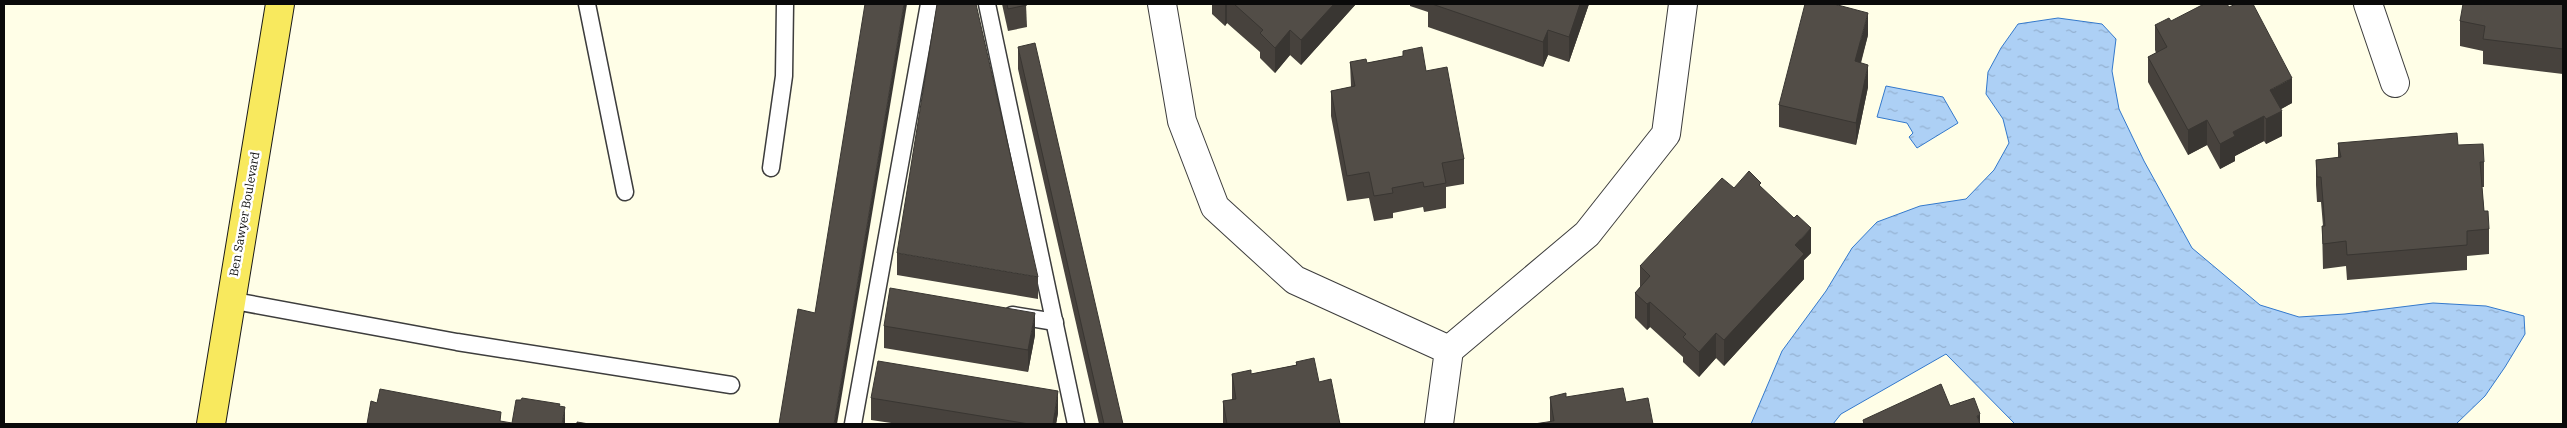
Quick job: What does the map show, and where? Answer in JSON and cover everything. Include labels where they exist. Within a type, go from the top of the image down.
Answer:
[{"type":"main road","name":"Ben Sawyer Boulevard","points":[[211,424],[280,4]]},
{"type":"street","points":[[1162,4],[1182,121],[1215,207],[1295,280],[1449,350]]},
{"type":"street","points":[[1439,424],[1449,350],[1587,234],[1666,134],[1683,4]]},
{"type":"street","points":[[2368,4],[2395,83]]},
{"type":"lane","points":[[587,4],[625,192]]},
{"type":"lane","points":[[771,168],[784,76],[785,4]]},
{"type":"lane","points":[[853,424],[929,4]]},
{"type":"lane","points":[[987,4],[1076,424]]},
{"type":"lane","points":[[877,293],[896,296]]},
{"type":"lane","points":[[230,300],[457,342],[731,385]]},
{"type":"lane","points":[[999,313],[1055,322]]},
{"type":"lane","points":[[864,365],[884,368]]},
{"type":"lane","points":[[1051,393],[1070,396]]},
{"type":"water","points":[[2058,18],[2102,24],[2116,39],[2112,71],[2119,109],[2144,161],[2192,248],[2260,305],[2299,317],[2345,314],[2433,303],[2486,306],[2524,316],[2525,334],[2485,396],[2456,424],[2015,424],[1946,354],[1841,414],[1833,424],[1751,424],[1782,351],[1826,291],[1852,248],[1877,222],[1920,206],[1966,199],[1994,170],[2009,143],[2003,119],[1986,94],[1988,72],[2001,48],[2018,24]]},
{"type":"water","points":[[1886,86],[1943,97],[1958,123],[1917,148],[1909,137],[1913,133],[1907,123],[1877,117]]},
{"type":"building","points":[[865,4],[904,4],[834,424],[779,424],[798,309],[815,313]]},
{"type":"building","points":[[937,4],[976,4],[1038,277],[897,253]]},
{"type":"building","points":[[1007,4],[1026,4],[1027,5],[1008,9]]},
{"type":"building","points":[[1234,4],[1334,4],[1301,40],[1290,30],[1275,48],[1260,33],[1263,30]]},
{"type":"building","points":[[1432,4],[1580,4],[1569,37],[1548,30],[1543,42]]},
{"type":"building","points":[[1805,4],[1834,4],[1868,13],[1855,61],[1868,65],[1856,123],[1779,105]]},
{"type":"building","points":[[2204,4],[2227,4],[2229,7],[2236,4],[2253,4],[2292,78],[2270,90],[2282,111],[2266,119],[2264,116],[2233,132],[2235,136],[2220,144],[2207,120],[2188,130],[2148,57],[2167,47],[2155,25],[2169,18],[2171,21]]},
{"type":"building","points":[[2463,4],[2563,4],[2563,49],[2483,39],[2485,26],[2460,21]]},
{"type":"building","points":[[1035,43],[1123,424],[1104,424],[1018,47]]},
{"type":"building","points":[[1422,47],[1426,71],[1447,67],[1464,159],[1442,163],[1446,183],[1424,187],[1423,182],[1392,188],[1393,193],[1374,196],[1369,172],[1347,176],[1331,91],[1355,86],[1350,62],[1366,59],[1367,63],[1403,56],[1403,51]]},
{"type":"building","points":[[2457,133],[2458,145],[2483,144],[2484,162],[2480,162],[2484,211],[2488,211],[2489,229],[2467,231],[2467,245],[2347,255],[2346,241],[2323,244],[2322,226],[2325,226],[2321,177],[2317,177],[2316,160],[2341,157],[2338,143]]},
{"type":"building","points":[[1749,171],[1761,183],[1759,185],[1794,218],[1797,215],[1811,228],[1795,245],[1804,254],[1724,340],[1716,333],[1699,352],[1683,337],[1686,334],[1650,302],[1647,304],[1635,293],[1650,276],[1640,266],[1722,178],[1734,188]]},
{"type":"building","points":[[890,288],[1035,313],[1028,350],[884,326]]},
{"type":"building","points":[[1314,358],[1319,382],[1331,379],[1340,424],[1227,424],[1223,401],[1236,399],[1232,374],[1251,370],[1251,374],[1297,365],[1296,362]]},
{"type":"building","points":[[878,361],[1058,391],[1053,424],[1029,424],[871,398]]},
{"type":"building","points":[[1941,384],[1950,406],[1974,398],[1980,414],[1977,416],[1980,424],[1864,424],[1863,420]]},
{"type":"building","points":[[1623,388],[1626,402],[1648,398],[1653,424],[1534,424],[1554,421],[1550,397],[1566,393],[1566,397]]},
{"type":"building","points":[[380,389],[501,412],[500,421],[512,423],[516,400],[521,400],[522,398],[560,404],[559,406],[565,407],[562,424],[367,424],[371,401],[377,403]]}]
